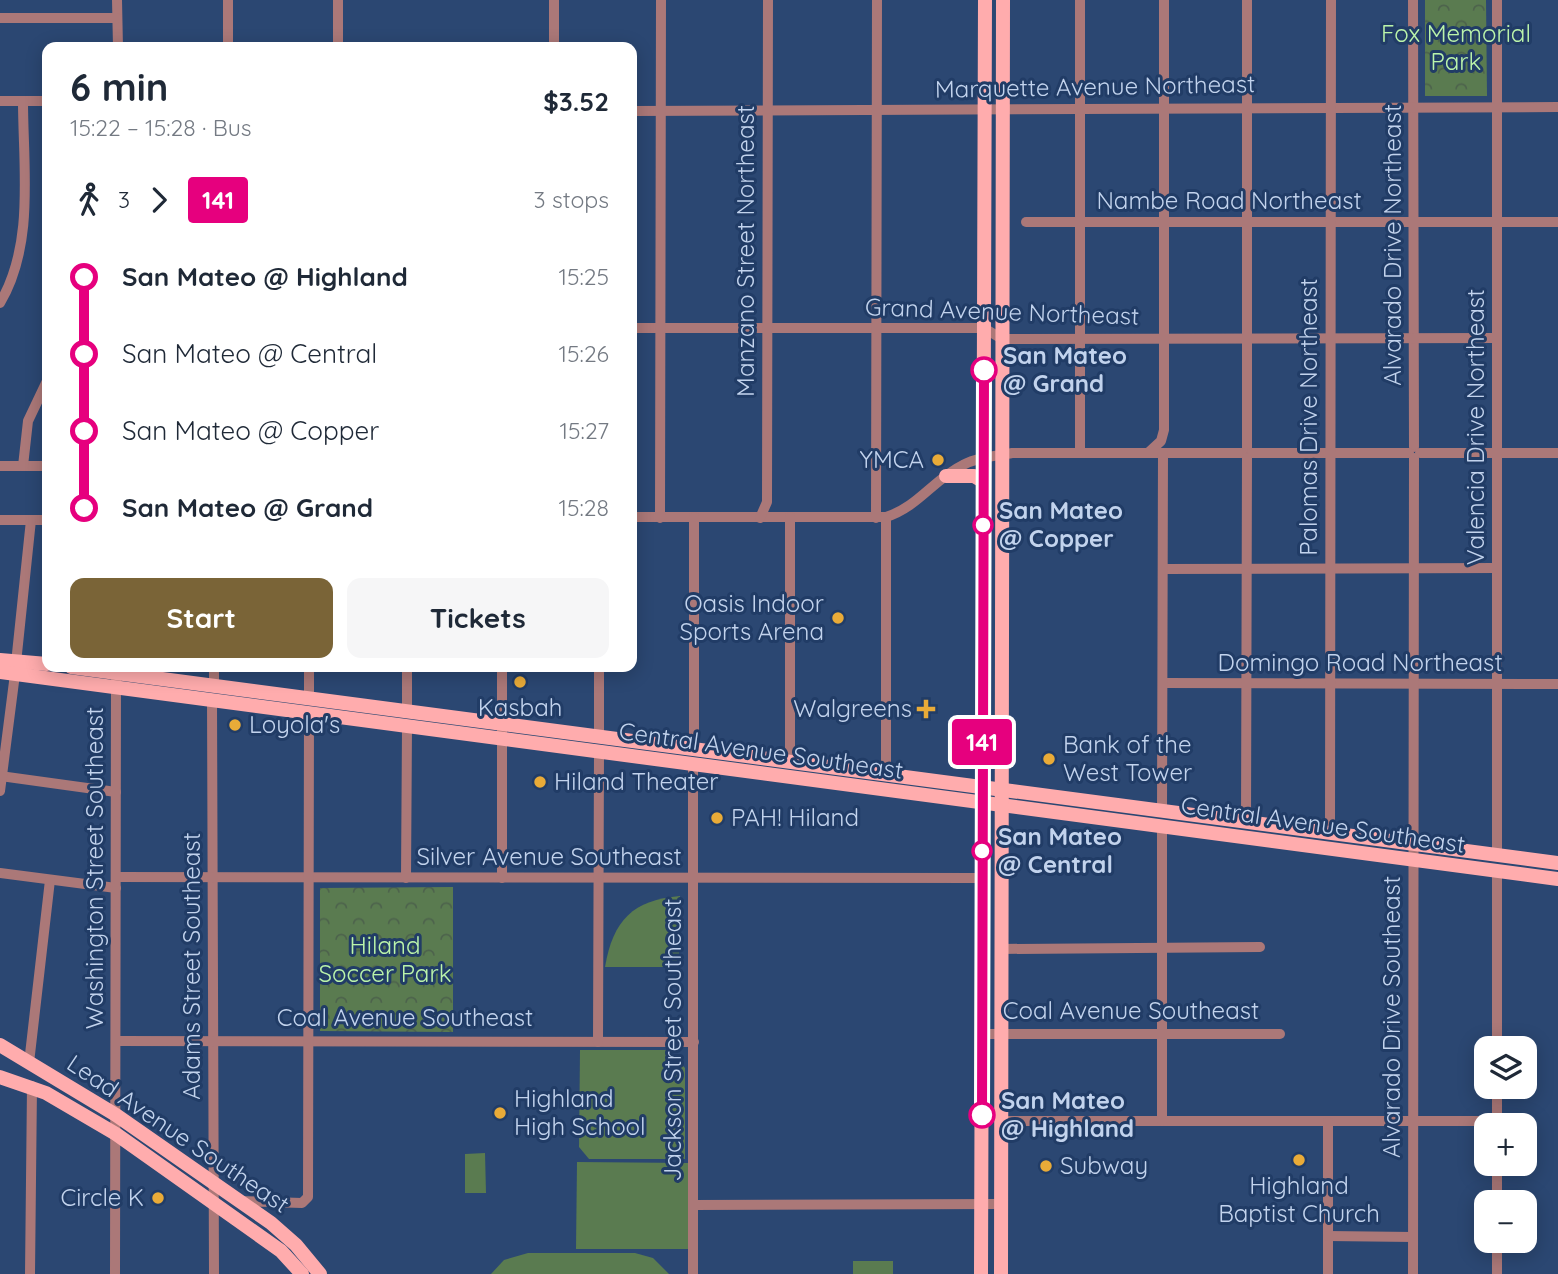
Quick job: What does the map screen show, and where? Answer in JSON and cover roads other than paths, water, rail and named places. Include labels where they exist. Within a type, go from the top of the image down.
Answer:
[{"type":"main road","points":[[981,1274],[985,0]]},
{"type":"main road","points":[[1001,1274],[1003,0]]},
{"type":"main road","points":[[946,476],[974,476],[984,482]]},
{"type":"main road","points":[[984,507],[989,514],[994,568],[1002,573]]},
{"type":"main road","points":[[0,660],[16,668],[42,670]]},
{"type":"main road","points":[[0,672],[42,665]]},
{"type":"main road","points":[[66,672],[116,676]]},
{"type":"main road","points":[[96,672],[213,694],[502,733],[693,757],[790,762],[1558,863]]},
{"type":"main road","name":"Central Avenue Southeast","points":[[693,757],[1001,806],[1558,879]]},
{"type":"main road","name":"Lead Avenue Southeast","points":[[0,1045],[116,1115],[271,1223],[296,1245],[320,1274]]},
{"type":"main road","points":[[0,1077],[32,1086],[116,1134]]},
{"type":"main road","name":"Lead Avenue Southeast","points":[[116,1134],[281,1251],[302,1274]]},
{"type":"street","points":[[117,0],[117,42]]},
{"type":"street","points":[[228,0],[228,42]]},
{"type":"street","points":[[338,0],[338,42]]},
{"type":"street","points":[[554,0],[554,42]]},
{"type":"street","points":[[660,0],[660,517]]},
{"type":"street","name":"Manzano Street Northeast","points":[[760,517],[767,502],[768,0]]},
{"type":"street","points":[[877,0],[876,328],[886,774]]},
{"type":"street","points":[[1080,0],[1080,452]]},
{"type":"street","points":[[1148,453],[1161,440],[1164,430],[1164,0]]},
{"type":"street","points":[[1246,823],[1247,0]]},
{"type":"street","name":"Palomas Drive Northeast","points":[[1330,834],[1331,0]]},
{"type":"street","name":"Alvarado Drive Northeast","points":[[1413,0],[1415,844]]},
{"type":"street","name":"Valencia Drive Northeast","points":[[1497,0],[1497,855]]},
{"type":"street","points":[[0,18],[117,18]]},
{"type":"street","points":[[0,100],[42,101]]},
{"type":"street","points":[[0,303],[17,263],[23,229],[23,101]]},
{"type":"street","name":"Marquette Avenue Northeast","points":[[637,111],[985,111],[1003,107],[1558,107]]},
{"type":"street","name":"Nambe Road Northeast","points":[[1026,222],[1558,222]]},
{"type":"street","name":"Grand Avenue Northeast","points":[[637,328],[984,328],[1002,339],[1496,338]]},
{"type":"street","points":[[23,466],[27,421],[42,391]]},
{"type":"street","points":[[637,517],[881,517],[914,505],[946,476],[964,464],[1002,455],[1080,452],[1558,453]]},
{"type":"street","points":[[1162,811],[1163,453]]},
{"type":"street","points":[[0,466],[42,466]]},
{"type":"street","points":[[767,502],[776,517]]},
{"type":"street","name":"Jackson Street Southeast","points":[[693,1274],[694,517]]},
{"type":"street","points":[[790,517],[790,762]]},
{"type":"street","points":[[0,520],[42,520]]},
{"type":"street","points":[[0,790],[31,520]]},
{"type":"street","points":[[1163,569],[1497,568]]},
{"type":"street","name":"Adams Street Southeast","points":[[214,672],[214,1274]]},
{"type":"street","points":[[238,1201],[306,1201],[309,672]]},
{"type":"street","points":[[406,878],[407,672]]},
{"type":"street","points":[[502,672],[502,878]]},
{"type":"street","points":[[598,672],[598,1042]]},
{"type":"street","name":"Washington Street Southeast","points":[[115,1274],[116,676]]},
{"type":"street","name":"Domingo Road Northeast","points":[[1163,683],[1558,684]]},
{"type":"street","points":[[1,777],[116,792]]},
{"type":"street","points":[[1162,1121],[1163,827]]},
{"type":"street","name":"Alvarado Drive Southeast","points":[[1413,1274],[1415,844]]},
{"type":"street","points":[[1497,871],[1497,1036]]},
{"type":"street","name":"Silver Avenue Southeast","points":[[0,873],[50,880],[116,883],[214,877],[982,878]]},
{"type":"street","points":[[29,1063],[50,880]]},
{"type":"street","points":[[1000,949],[1260,947]]},
{"type":"street","points":[[503,1029],[503,1041]]},
{"type":"street","name":"Coal Avenue Southeast","points":[[982,1034],[1280,1034]]},
{"type":"street","name":"Coal Avenue Southeast","points":[[116,1041],[694,1042]]},
{"type":"street","points":[[30,1274],[32,1086]]},
{"type":"street","points":[[1000,1121],[1474,1122]]},
{"type":"street","points":[[1328,1122],[1328,1274]]},
{"type":"street","points":[[271,1223],[271,1209],[284,1202]]},
{"type":"street","points":[[693,1205],[1000,1204]]},
{"type":"street","points":[[1328,1236],[1413,1237]]},
{"type":"street","points":[[1497,1253],[1497,1274]]},
{"type":"place","name":"San Mateo @ Grand","points":[[984,370]]},
{"type":"place","name":"YMCA","points":[[938,460]]},
{"type":"place","name":"San Mateo @ Copper","points":[[983,525]]},
{"type":"place","name":"Oasis Indoor Sports Arena","points":[[838,618]]},
{"type":"place","name":"Kasbah","points":[[520,682]]},
{"type":"place","name":"Walgreens","points":[[926,709]]},
{"type":"place","name":"Loyola's","points":[[235,725]]},
{"type":"place","name":"Bank of the West Tower","points":[[1049,759]]},
{"type":"place","name":"Hiland Theater","points":[[540,782]]},
{"type":"place","name":"PAH! Hiland","points":[[717,818]]},
{"type":"place","name":"San Mateo @ Central","points":[[982,851]]},
{"type":"place","name":"Highland High School","points":[[500,1113]]},
{"type":"place","name":"San Mateo @ Highland","points":[[982,1115]]},
{"type":"place","name":"Highland Baptist Church","points":[[1299,1160]]},
{"type":"place","name":"Subway","points":[[1046,1166]]},
{"type":"place","name":"Circle K","points":[[158,1198]]},
{"type":"park label","name":"Fox Memorial Park","points":[[1456,48]]},
{"type":"park label","name":"Hiland Soccer Park","points":[[385,960]]}]
